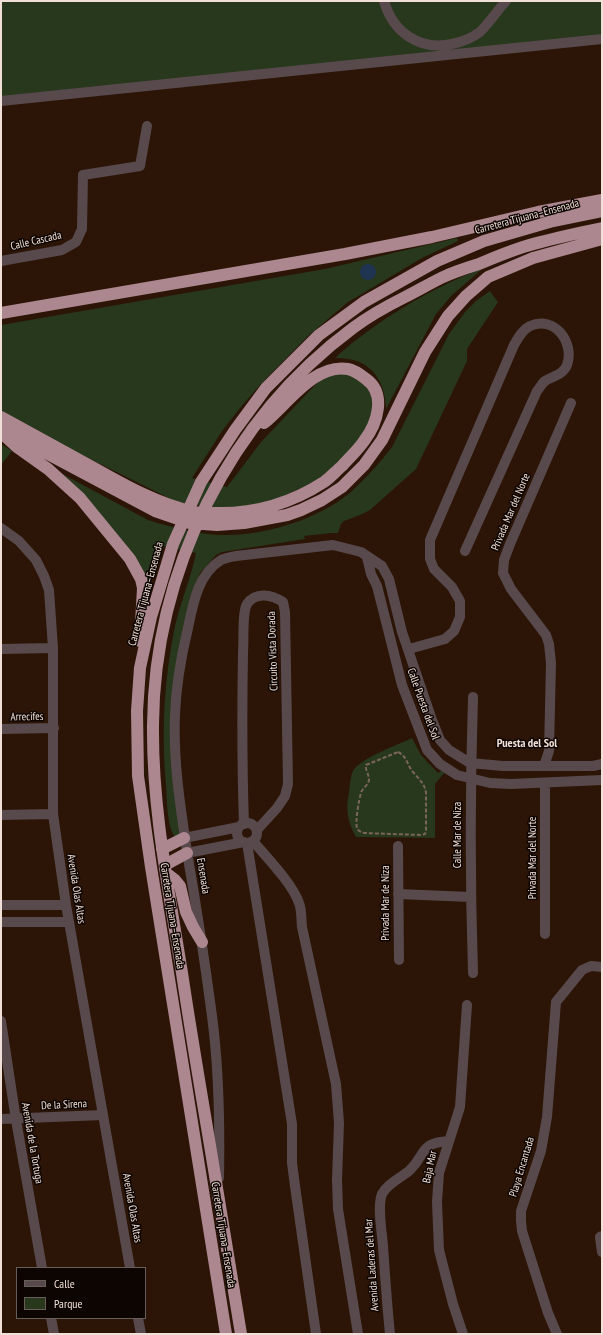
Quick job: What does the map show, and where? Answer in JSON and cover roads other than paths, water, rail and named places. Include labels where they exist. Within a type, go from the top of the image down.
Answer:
[{"type":"highway","points":[[1,313],[345,254],[432,237],[538,212],[602,200]]},
{"type":"highway","name":"Carretera Tijuana–Ensenada","points":[[226,1334],[151,867],[138,776],[137,711],[140,668],[151,617],[172,544],[201,482],[235,430],[266,388],[319,335],[364,302],[437,260],[484,241],[553,221],[602,211]]},
{"type":"highway","name":"Carretera Tijuana–Ensenada","points":[[241,1334],[165,869],[155,790],[152,723],[161,639],[169,600],[186,550],[217,485],[243,441],[272,404],[307,366],[354,327],[442,277],[521,248],[562,236],[602,228]]},
{"type":"highway","points":[[1,431],[155,511],[190,523],[217,525],[244,523],[286,515],[302,510],[322,500],[342,487],[364,464],[382,440],[425,352],[448,316],[466,296],[488,277],[533,258],[602,239]]},
{"type":"highway","points":[[1,417],[115,480],[159,502],[195,512],[233,513],[258,510],[289,501],[325,482],[364,442],[373,427],[378,402],[376,390],[371,382],[348,369],[335,369],[323,373],[311,379],[271,418],[243,441]]},
{"type":"highway","points":[[1,431],[17,447],[48,469],[80,498],[130,559],[141,579],[143,588],[140,630],[140,668]]},
{"type":"highway","points":[[162,849],[184,838]]},
{"type":"highway","points":[[187,853],[165,869],[180,886],[186,912],[193,928],[202,942]]},
{"type":"street","points":[[384,1],[387,13],[404,34],[422,43],[440,46],[461,42],[479,32],[506,1]]},
{"type":"street","points":[[1,101],[602,39]]},
{"type":"street","name":"Calle Cascada","points":[[1,261],[62,250],[76,242],[82,229],[83,176],[140,166],[147,126]]},
{"type":"street","points":[[409,649],[445,639],[454,631],[460,617],[460,601],[452,587],[434,569],[430,559],[430,540],[514,345],[521,333],[530,326],[540,323],[552,326],[561,332],[568,343],[569,356],[566,366],[561,373],[545,382],[537,390],[465,551]]},
{"type":"street","name":"Privada Mar del Norte","points":[[544,766],[549,751],[551,663],[549,644],[546,635],[511,589],[503,572],[504,560],[571,403]]},
{"type":"street","name":"Avenida Olas Altas","points":[[1,528],[19,541],[36,560],[49,590],[54,728],[53,814],[66,905],[130,1267]]},
{"type":"street","name":"Calle Puesta del Sol","points":[[212,567],[222,559],[236,556],[333,545],[361,552],[382,566],[389,579],[402,632],[409,649],[417,679],[434,727],[440,740],[449,750],[470,764]]},
{"type":"street","name":"Calle Puesta del Sol","points":[[367,557],[402,685],[416,724],[431,756],[448,770],[457,775],[490,783],[546,783],[602,780]]},
{"type":"street","name":"Ensenada","points":[[212,567],[200,585],[191,612],[183,652],[176,708],[176,765],[184,838],[202,942],[212,1017],[218,1082],[220,1144],[219,1196]]},
{"type":"street","name":"Circuito Vista Dorada","points":[[242,826],[244,621],[246,604],[254,597],[264,595],[274,596],[283,602],[285,612],[288,784],[285,796],[281,802],[256,830]]},
{"type":"street","points":[[1,649],[52,648]]},
{"type":"street","points":[[402,685],[417,679]]},
{"type":"street","name":"Calle Mar de Niza","points":[[473,697],[470,764],[470,897],[473,973]]},
{"type":"street","name":"Arrecifes","points":[[1,729],[54,728]]},
{"type":"street","points":[[470,764],[503,766],[593,766],[602,764]]},
{"type":"street","name":"Privada Mar del Norte","points":[[545,934],[546,783]]},
{"type":"street","points":[[1,815],[53,814]]},
{"type":"street","points":[[184,838],[251,824],[256,830],[256,837],[248,842],[187,853]]},
{"type":"street","points":[[242,826],[238,834],[239,838],[248,842],[288,883],[300,904],[304,935],[336,1084],[339,1123],[337,1180],[338,1209],[358,1334]]},
{"type":"street","points":[[211,833],[214,848]]},
{"type":"street","points":[[248,842],[292,1124],[292,1163],[316,1334]]},
{"type":"street","name":"Privada Mar de Niza","points":[[398,846],[399,960]]},
{"type":"street","points":[[398,894],[470,897]]},
{"type":"street","points":[[1,905],[66,905]]},
{"type":"street","points":[[1,922],[69,922]]},
{"type":"street","name":"Playa Encantada","points":[[557,1334],[548,1313],[522,1231],[521,1211],[536,1168],[545,1133],[556,1002],[582,970],[591,966],[602,967]]},
{"type":"street","name":"Baja Mar","points":[[463,1334],[444,1272],[439,1250],[438,1187],[439,1173],[460,1107],[467,1005]]},
{"type":"street","name":"Avenida de la Tortuga","points":[[1,1021],[16,1120],[42,1267]]},
{"type":"street","name":"De la Sirena","points":[[1,1119],[16,1120],[103,1116]]},
{"type":"street","name":"Avenida Laderas del Mar","points":[[390,1334],[380,1200],[386,1188],[410,1170],[423,1150],[431,1144],[449,1141]]},
{"type":"street","points":[[602,1236],[600,1237],[602,1252]]},
{"type":"street","points":[[51,1319],[54,1334]]},
{"type":"street","points":[[138,1319],[141,1334]]},
{"type":"water","points":[[368,264],[375,269],[376,272],[371,279],[368,280],[361,275],[360,272],[365,265]]},
{"type":"district","name":"Puesta del Sol","points":[[527,744]]}]
